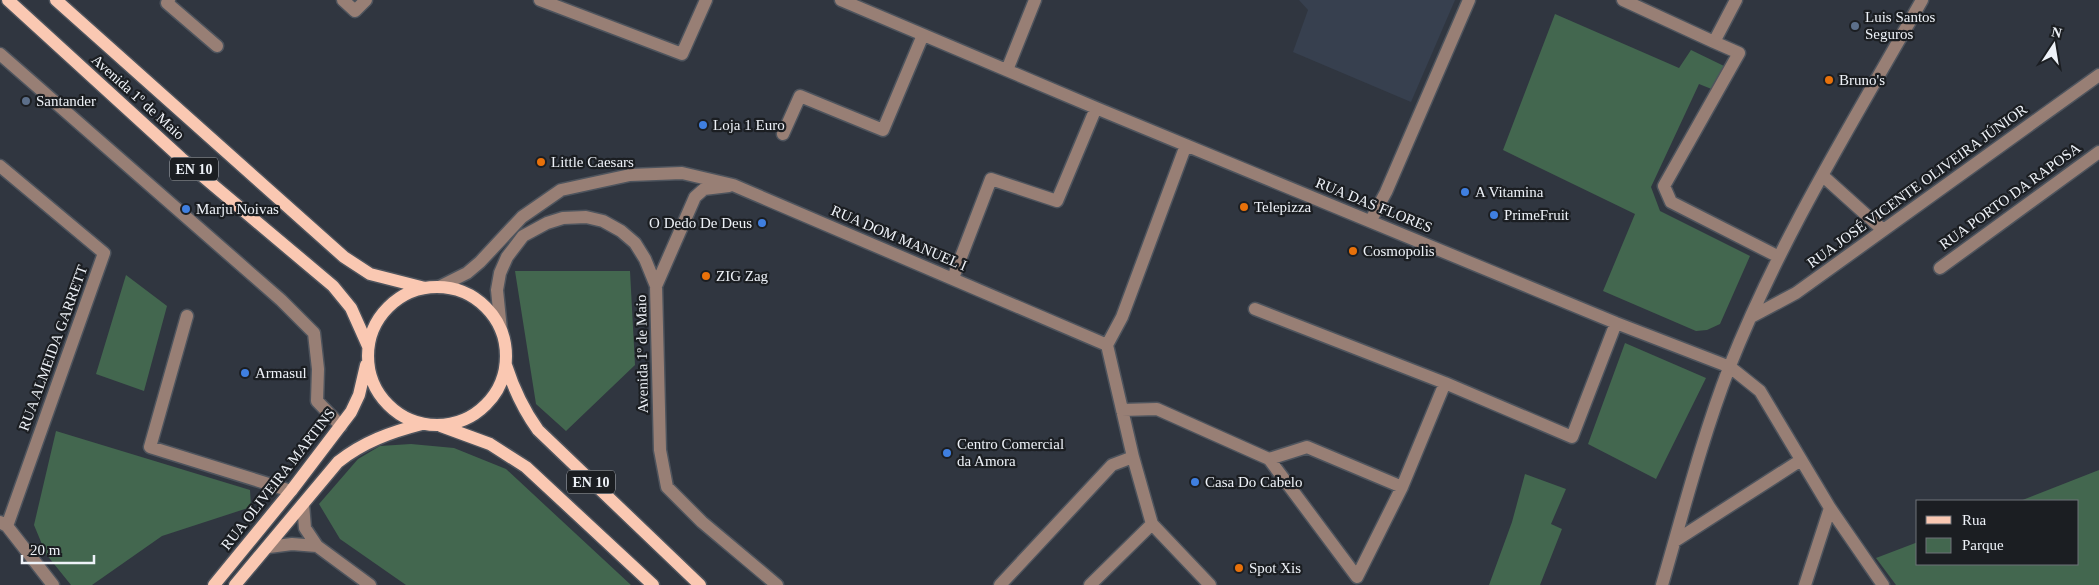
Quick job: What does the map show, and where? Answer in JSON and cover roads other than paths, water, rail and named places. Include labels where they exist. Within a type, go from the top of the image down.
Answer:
[{"type":"main road","name":"Avenida 1º de Maio","points":[[8,0],[181,158],[333,286],[351,308],[368,346]]},
{"type":"main road","name":"Avenida 1º de Maio","points":[[56,0],[344,257],[370,274],[425,288]]},
{"type":"main road","name":"EN 10","points":[[653,585],[526,467],[490,444],[439,426],[422,424],[406,419],[382,399],[370,374],[367,360],[372,332],[387,308],[411,292],[439,287],[454,289],[481,303],[501,330],[505,346],[506,363],[515,394],[538,430],[700,585]]},
{"type":"main road","name":"RUA OLIVEIRA MARTINS","points":[[214,585],[341,426],[358,395],[367,360]]},
{"type":"main road","name":"EN 10","points":[[439,426],[471,417],[484,407],[495,394],[502,379],[506,363]]},
{"type":"main road","points":[[234,585],[338,462],[351,451],[375,439],[422,424]]},
{"type":"street","points":[[169,0],[167,3],[217,46]]},
{"type":"street","points":[[342,0],[355,11],[366,0]]},
{"type":"street","points":[[540,0],[682,54],[706,0]]},
{"type":"street","name":"RUA DAS FLORES","points":[[841,0],[1096,108],[1371,220],[1616,323],[1730,367],[1760,391],[1830,508],[1882,585]]},
{"type":"street","points":[[1007,70],[1035,0]]},
{"type":"street","points":[[1371,220],[1386,192],[1469,0]]},
{"type":"street","points":[[1623,0],[1739,53],[1664,186],[1671,202],[1779,257]]},
{"type":"street","points":[[1714,42],[1736,0]]},
{"type":"street","points":[[1662,585],[1715,406],[1751,317],[1779,257],[1922,0]]},
{"type":"street","points":[[783,134],[800,96],[883,130],[923,35]]},
{"type":"street","points":[[0,54],[282,300],[314,333],[318,369],[317,401],[341,426]]},
{"type":"street","name":"RUA JOSÉ VICENTE OLIVEIRA JÚNIOR","points":[[1751,317],[1796,293],[2099,75]]},
{"type":"street","points":[[953,278],[991,179],[1057,202],[1096,108]]},
{"type":"street","points":[[1186,145],[1122,317],[1107,345],[1133,457],[1152,524],[1210,585]]},
{"type":"street","name":"RUA PORTO DA RAPOSA","points":[[1940,268],[2099,152]]},
{"type":"street","name":"RUA ALMEIDA GARRETT","points":[[0,166],[104,253],[3,524]]},
{"type":"street","name":"RUA DOM MANUEL I","points":[[439,287],[467,273],[480,262],[522,217],[561,190],[630,175],[682,173],[734,186],[1107,345]]},
{"type":"street","points":[[1823,176],[1884,230]]},
{"type":"street","points":[[656,286],[695,196],[704,189],[734,186]]},
{"type":"street","name":"Avenida 1º de Maio","points":[[501,330],[497,290],[500,273],[507,257],[523,236],[547,223],[563,218],[586,217],[603,221],[621,231],[635,243],[645,259],[656,286],[660,450],[667,487],[702,522],[777,585]]},
{"type":"street","points":[[1255,310],[1445,383],[1572,437],[1616,323]]},
{"type":"street","points":[[187,316],[150,447],[291,491]]},
{"type":"street","points":[[1122,410],[1157,409],[1269,458],[1357,578],[1402,487],[1445,383]]},
{"type":"street","points":[[1269,458],[1307,447],[1402,487]]},
{"type":"street","points":[[1000,585],[1112,465],[1133,457]]},
{"type":"street","points":[[1675,541],[1801,460]]},
{"type":"street","points":[[303,504],[305,528],[317,546],[370,585]]},
{"type":"street","points":[[1805,585],[1830,508]]},
{"type":"street","points":[[3,524],[53,585]]},
{"type":"street","points":[[1090,585],[1152,524]]},
{"type":"street","points":[[268,546],[292,544],[317,546]]},
{"type":"place","name":"Luis Santos Seguros","points":[[1855,26]]},
{"type":"place","name":"Bruno's","points":[[1829,80]]},
{"type":"place","name":"Santander","points":[[26,101]]},
{"type":"place","name":"Loja 1 Euro","points":[[703,125]]},
{"type":"place","name":"Little Caesars","points":[[541,162]]},
{"type":"place","name":"A Vitamina","points":[[1465,192]]},
{"type":"place","name":"Telepizza","points":[[1244,207]]},
{"type":"place","name":"Marju Noivas","points":[[186,209]]},
{"type":"place","name":"PrimeFruit","points":[[1494,215]]},
{"type":"place","name":"O Dedo De Deus","points":[[762,223]]},
{"type":"place","name":"Cosmopolis","points":[[1353,251]]},
{"type":"place","name":"ZIG Zag","points":[[706,276]]},
{"type":"place","name":"Armasul","points":[[245,373]]},
{"type":"place","name":"Centro Comercial da Amora","points":[[947,453]]},
{"type":"place","name":"Casa Do Cabelo","points":[[1195,482]]},
{"type":"place","name":"Spot Xis","points":[[1239,568]]}]
